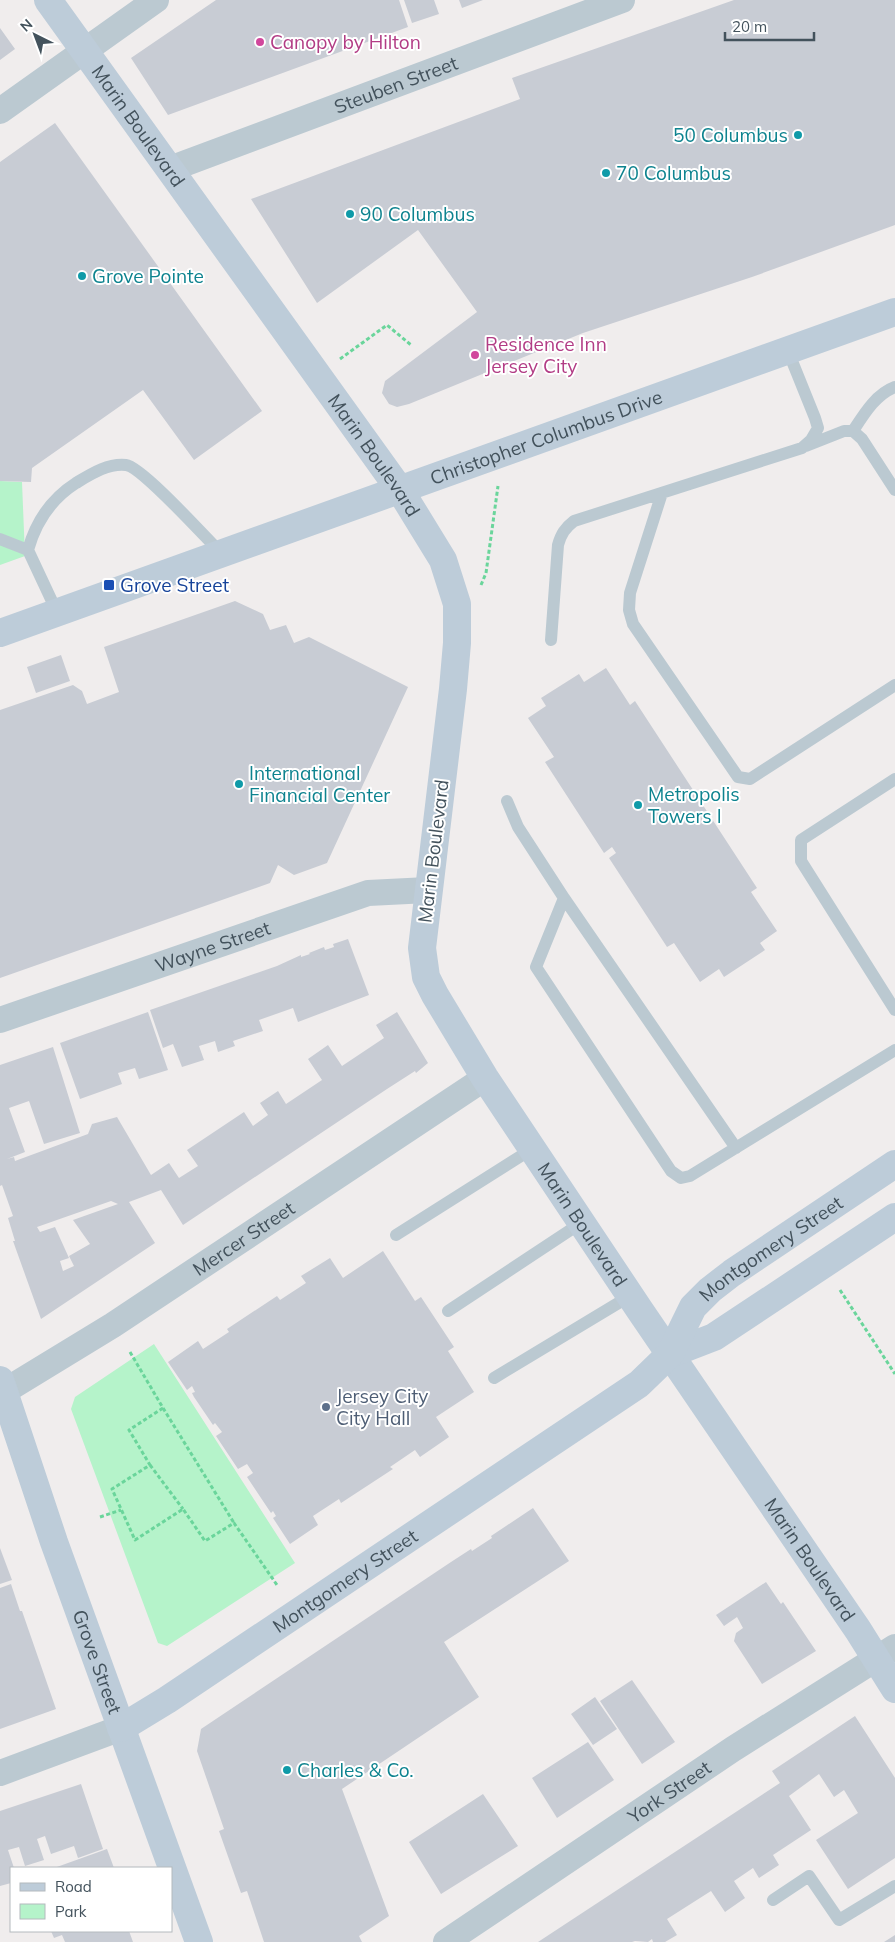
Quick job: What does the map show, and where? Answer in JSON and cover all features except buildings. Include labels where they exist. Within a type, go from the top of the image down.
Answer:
[{"type":"main road","name":"Marin Boulevard","points":[[48,0],[400,490],[443,560],[457,604],[457,644],[422,951],[426,977],[485,1078],[630,1296],[858,1630],[886,1653],[895,1689]]},
{"type":"main road","name":"Christopher Columbus Drive","points":[[0,633],[895,312]]},
{"type":"main road","name":"Montgomery Street","points":[[121,1728],[167,1700],[639,1384],[670,1354],[693,1307],[710,1290],[895,1164]]},
{"type":"main road","name":"Montgomery Street","points":[[670,1354],[714,1337],[895,1217]]},
{"type":"main road","name":"Grove Street","points":[[1,1389],[54,1542],[172,1867]]},
{"type":"main road","name":"Grove Street","points":[[172,1868],[199,1942]]},
{"type":"street","points":[[0,111],[156,0]]},
{"type":"street","name":"Steuben Street","points":[[170,169],[622,0]]},
{"type":"street","name":"Wayne Street","points":[[0,1020],[368,893],[428,890]]},
{"type":"street","name":"Mercer Street","points":[[1,1389],[113,1325],[485,1078]]},
{"type":"street","name":"York Street","points":[[446,1942],[732,1749],[886,1653]]},
{"type":"street","name":"Montgomery Street","points":[[0,1773],[121,1728]]},
{"type":"lane","points":[[788,351],[818,428],[811,440],[802,448]]},
{"type":"lane","points":[[853,431],[867,410],[886,390],[895,387]]},
{"type":"lane","points":[[551,640],[558,545],[561,534],[574,521],[802,448],[844,431],[853,431],[862,439],[895,490]]},
{"type":"lane","points":[[28,550],[35,528],[56,498],[91,474],[104,468],[128,465],[159,491],[221,553]]},
{"type":"lane","points":[[662,493],[630,593],[629,610],[634,624],[738,777],[750,779],[895,684]]},
{"type":"lane","points":[[0,539],[28,550],[58,612]]},
{"type":"lane","points":[[895,779],[801,840],[801,861],[895,1010]]},
{"type":"lane","points":[[506,801],[518,827],[564,898],[736,1148]]},
{"type":"lane","points":[[564,898],[536,967],[671,1171],[680,1178],[690,1176],[895,1050]]},
{"type":"lane","points":[[396,1235],[532,1149]]},
{"type":"lane","points":[[448,1310],[581,1223]]},
{"type":"lane","points":[[494,1378],[630,1296]]},
{"type":"lane","points":[[773,1900],[809,1876],[839,1920],[895,1886]]},
{"type":"path","points":[[336,362],[387,325],[411,345]]},
{"type":"path","points":[[479,591],[486,573],[497,500],[499,455]]},
{"type":"path","points":[[840,1290],[895,1374]]},
{"type":"path","points":[[130,1352],[162,1408],[234,1523],[277,1585]]},
{"type":"path","points":[[162,1408],[128,1430],[150,1465],[205,1541],[234,1523]]},
{"type":"path","points":[[150,1465],[112,1489],[135,1540],[183,1509]]},
{"type":"path","points":[[100,1517],[121,1510]]},
{"type":"green space","points":[[0,481],[22,482],[25,556],[0,565]]},
{"type":"green space","points":[[154,1344],[295,1563],[167,1646],[158,1643],[71,1409],[75,1397]]},
{"type":"place","name":"Canopy by Hilton","points":[[260,42]]},
{"type":"place","name":"50 Columbus","points":[[798,135]]},
{"type":"place","name":"70 Columbus","points":[[606,173]]},
{"type":"place","name":"90 Columbus","points":[[350,214]]},
{"type":"place","name":"Grove Pointe","points":[[82,276]]},
{"type":"place","name":"Residence Inn Jersey City","points":[[475,355]]},
{"type":"place","name":"Grove Street","points":[[109,585]]},
{"type":"place","name":"International Financial Center","points":[[239,784]]},
{"type":"place","name":"Metropolis Towers I","points":[[638,805]]},
{"type":"place","name":"Jersey City City Hall","points":[[326,1407]]},
{"type":"place","name":"Charles & Co.","points":[[287,1770]]}]
